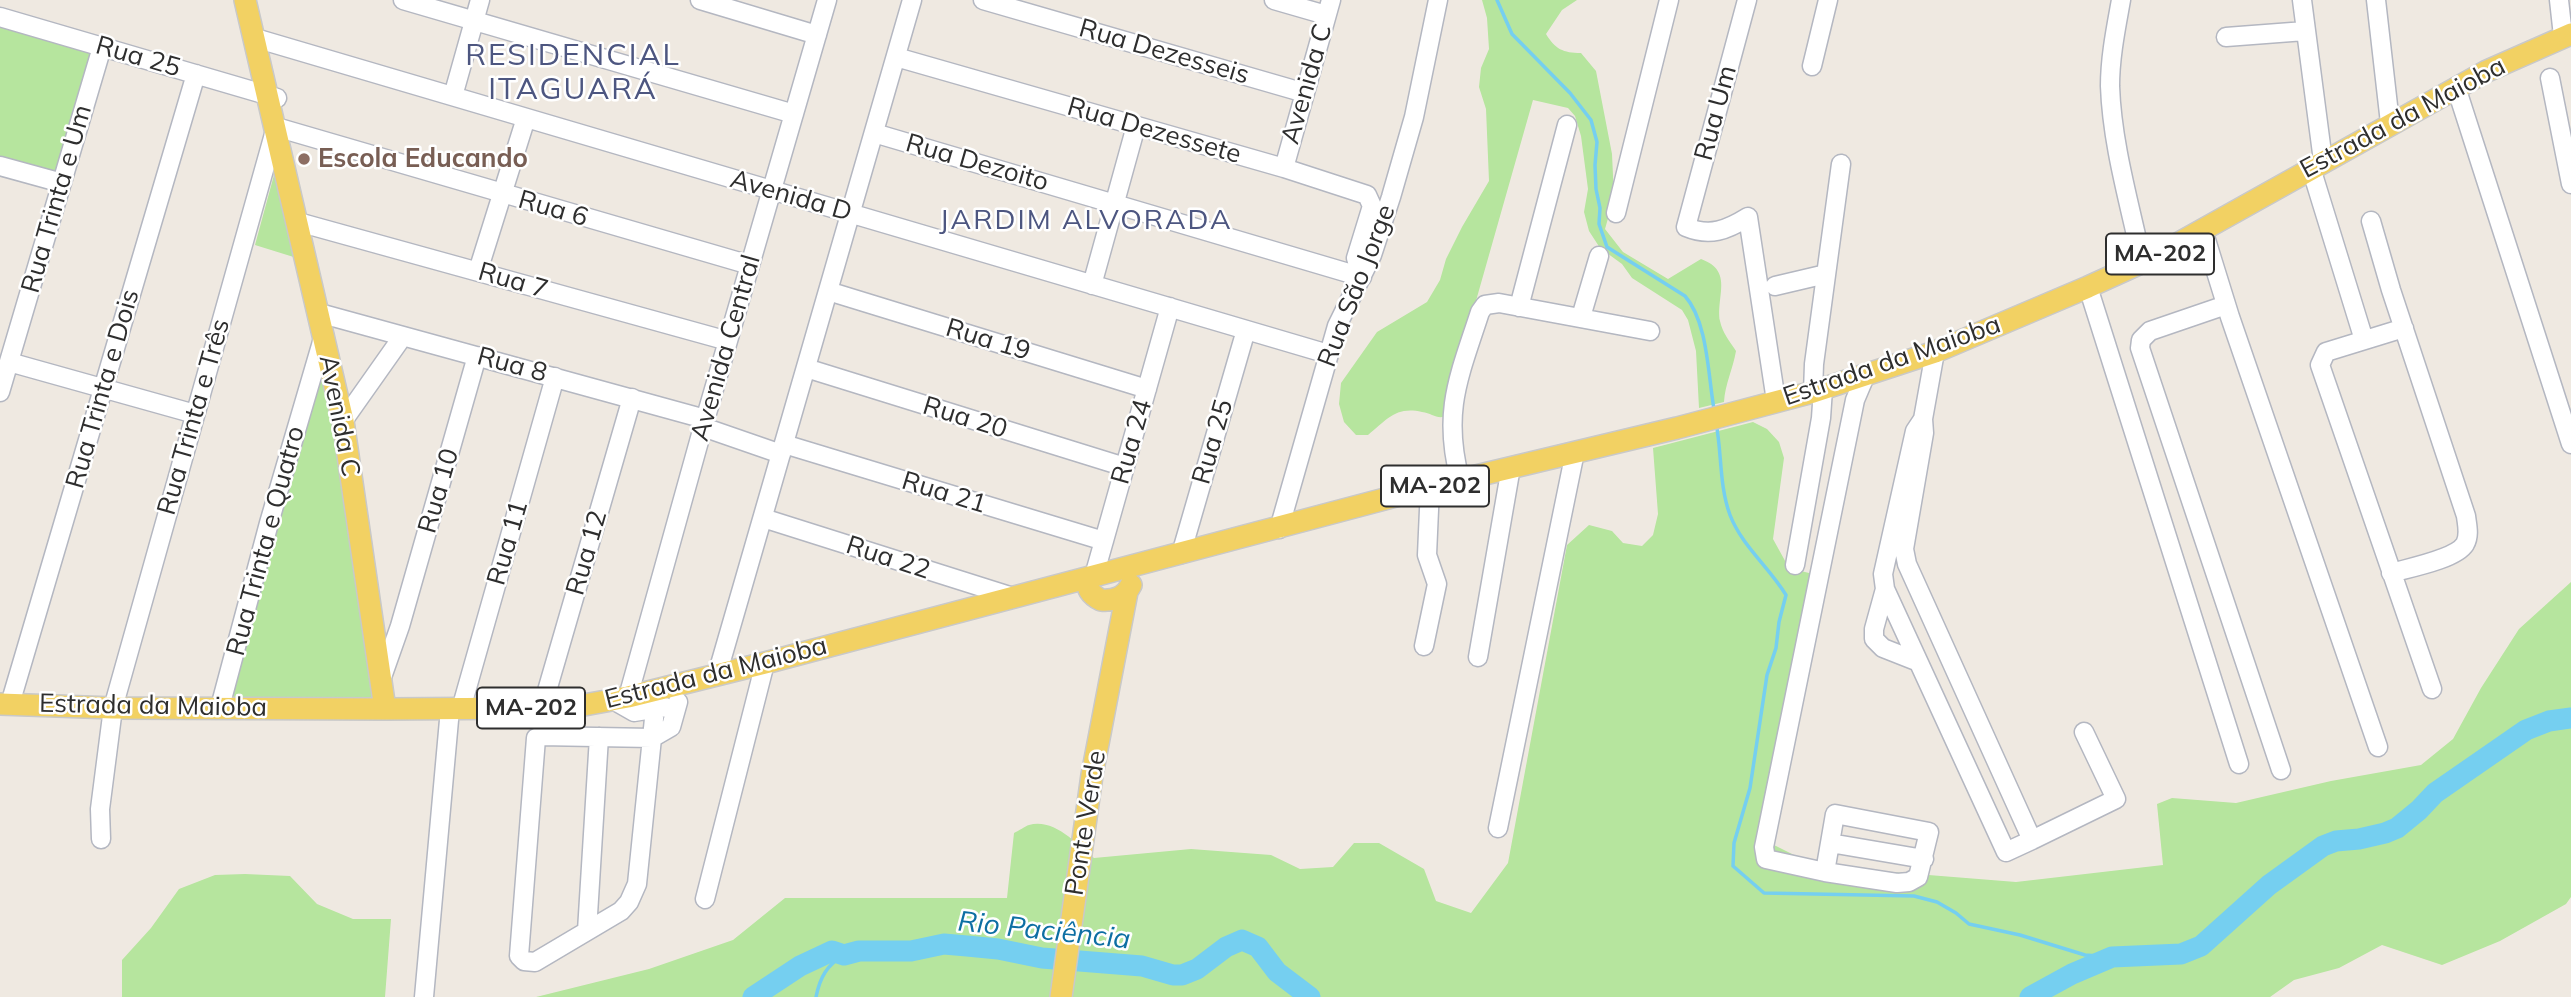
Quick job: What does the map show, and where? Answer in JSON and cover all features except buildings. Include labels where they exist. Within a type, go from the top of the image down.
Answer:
[{"type":"main road","name":"Avenida C","points":[[245,0],[259,39],[273,97],[276,127],[343,421],[385,709]]},
{"type":"main road","name":"Avenida C","points":[[254,0],[259,39]]},
{"type":"main road","name":"Estrada da Maioba","points":[[1128,581],[1172,556],[1430,487],[1715,418],[1818,390],[1935,352],[2148,260],[2456,87],[2567,35]]},
{"type":"main road","name":"MA-202","points":[[1093,586],[1101,600],[1114,600],[1128,581]]},
{"type":"main road","name":"Ponte Verde","points":[[1061,997],[1079,852],[1128,581]]},
{"type":"main road","name":"Estrada da Maioba","points":[[5,704],[113,708],[542,708],[681,693],[717,675],[1013,597],[1048,588],[1093,586]]},
{"type":"main road","name":"Ponte Verde","points":[[1093,586],[1111,618],[1117,650]]},
{"type":"street","points":[[403,0],[794,114]]},
{"type":"street","points":[[453,96],[480,0]]},
{"type":"street","points":[[700,0],[817,35]]},
{"type":"street","name":"Avenida Central","points":[[621,698],[827,0]]},
{"type":"street","points":[[717,675],[912,0]]},
{"type":"street","name":"Rua Dezesseis","points":[[983,0],[1305,93]]},
{"type":"street","points":[[1274,0],[1329,8]]},
{"type":"street","name":"Rua São Jorge","points":[[1279,529],[1328,354],[1346,305],[1372,256],[1399,170],[1438,0]]},
{"type":"street","points":[[1616,213],[1669,0]]},
{"type":"street","name":"Rua Um","points":[[1747,0],[1686,227],[1698,232],[1717,232],[1748,217],[1776,401]]},
{"type":"street","points":[[1812,66],[1828,0]]},
{"type":"street","points":[[2120,0],[2110,86],[2115,136],[2148,260],[2164,263],[2195,251],[2212,259]]},
{"type":"street","points":[[2302,0],[2317,164],[2364,340]]},
{"type":"street","points":[[2376,0],[2390,123]]},
{"type":"street","points":[[2559,0],[2567,35]]},
{"type":"street","name":"Avenida C","points":[[1284,169],[1329,8]]},
{"type":"street","name":"Rua 25","points":[[0,17],[273,97]]},
{"type":"street","points":[[2226,37],[2305,31]]},
{"type":"street","name":"Avenida D","points":[[259,39],[1328,354]]},
{"type":"street","name":"Rua Trinta e Um","points":[[0,392],[102,47]]},
{"type":"street","name":"Rua Dezessete","points":[[896,57],[1367,195],[1372,206],[1356,258],[1362,277]]},
{"type":"street","name":"Rua Trinta e Dois","points":[[5,704],[104,389],[196,74]]},
{"type":"street","points":[[2550,78],[2571,184]]},
{"type":"street","points":[[2456,87],[2571,444]]},
{"type":"street","points":[[478,271],[526,118]]},
{"type":"street","points":[[1519,307],[1567,125]]},
{"type":"street","points":[[1092,285],[1136,126]]},
{"type":"street","name":"Rua 6","points":[[276,127],[750,265]]},
{"type":"street","name":"Rua Trinta e Três","points":[[101,839],[100,809],[113,708],[276,127]]},
{"type":"street","name":"Rua Dezoito","points":[[874,133],[1362,277]]},
{"type":"street","points":[[1795,565],[1821,418],[1818,390],[1826,274],[1841,164]]},
{"type":"street","points":[[0,166],[62,183]]},
{"type":"street","points":[[2371,220],[2466,516],[2468,532],[2467,541],[2459,551],[2391,573]]},
{"type":"street","name":"Rua 7","points":[[298,222],[728,341]]},
{"type":"street","points":[[2203,229],[2226,305],[2378,747]]},
{"type":"street","points":[[1581,317],[1599,256]]},
{"type":"street","points":[[1774,286],[1826,274]]},
{"type":"street","points":[[2088,287],[2239,764]]},
{"type":"street","name":"Rua 19","points":[[828,291],[1147,389]]},
{"type":"street","points":[[1460,480],[1451,430],[1454,398],[1480,312],[1489,303],[1650,331]]},
{"type":"street","points":[[2226,305],[2150,331],[2141,340],[2140,348],[2281,770]]},
{"type":"street","name":"Rua 24","points":[[1093,586],[1170,307]]},
{"type":"street","name":"Rua 8","points":[[319,313],[632,398],[783,449]]},
{"type":"street","points":[[2404,328],[2326,352],[2320,365],[2432,689]]},
{"type":"street","name":"Rua 25","points":[[1172,556],[1246,330]]},
{"type":"street","name":"Rua Trinta e Quatro","points":[[220,707],[269,523],[324,335]]},
{"type":"street","points":[[343,421],[403,336]]},
{"type":"street","points":[[1935,352],[1923,419],[1915,431],[1897,548],[1883,574],[1885,589],[2006,852],[2116,799],[2084,732]]},
{"type":"street","name":"Rua 10","points":[[381,680],[400,626],[477,356]]},
{"type":"street","points":[[9,362],[195,414]]},
{"type":"street","name":"Rua 20","points":[[806,368],[1125,467]]},
{"type":"street","points":[[1825,872],[1835,814],[1928,832],[1918,877],[1909,882],[1897,883],[1825,872],[1766,859],[1764,847],[1856,400],[1867,374]]},
{"type":"street","name":"Rua 11","points":[[424,997],[456,709],[555,377]]},
{"type":"street","name":"Rua 12","points":[[542,708],[632,398]]},
{"type":"street","name":"Rua 21","points":[[783,449],[1104,541]]},
{"type":"street","points":[[1498,828],[1575,452]]},
{"type":"street","points":[[1478,657],[1511,467]]},
{"type":"street","points":[[1424,646],[1437,584],[1437,577],[1426,555],[1430,487]]},
{"type":"street","name":"Rua 22","points":[[763,518],[1013,597]]},
{"type":"street","points":[[1897,548],[1907,564],[2032,840]]},
{"type":"street","points":[[1885,589],[1874,629],[1874,639],[1883,648],[1916,660]]},
{"type":"street","points":[[375,642],[389,638],[400,626]]},
{"type":"street","points":[[705,899],[765,663]]},
{"type":"street","points":[[1938,704],[1964,690]]},
{"type":"street","points":[[621,698],[634,712],[672,706],[681,693]]},
{"type":"street","points":[[655,709],[652,737],[637,884],[629,902],[621,911],[535,962],[524,961],[519,956],[536,738],[652,737],[671,727],[681,693]]},
{"type":"street","points":[[587,931],[599,737]]},
{"type":"street","points":[[1829,843],[1924,859]]},
{"type":"green space","points":[[1482,0],[1577,0],[1562,10],[1546,34],[1560,49],[1581,53],[1596,71],[1612,154],[1614,197],[1605,229],[1623,252],[1668,279],[1701,259],[1717,270],[1721,285],[1720,321],[1724,333],[1736,351],[1724,402],[1699,408],[1696,351],[1688,320],[1682,310],[1632,278],[1622,264],[1600,248],[1589,231],[1584,212],[1588,189],[1581,136],[1575,116],[1568,108],[1533,100],[1443,417],[1405,411],[1392,416],[1368,435],[1356,435],[1344,422],[1339,404],[1341,383],[1377,332],[1427,302],[1440,280],[1446,259],[1462,227],[1489,181],[1486,109],[1479,87],[1481,68],[1489,49],[1487,18]]},
{"type":"green space","points":[[0,17],[102,47],[62,183],[0,166]]},
{"type":"green space","points":[[277,164],[300,259],[255,245]]},
{"type":"green space","points":[[323,363],[377,702],[230,697]]},
{"type":"green space","points":[[1753,422],[1767,429],[1779,442],[1784,458],[1773,539],[1789,568],[1813,574],[1760,838],[1816,866],[2016,882],[2163,865],[2157,804],[2172,798],[2236,803],[2331,781],[2421,765],[2453,739],[2481,688],[2519,629],[2571,582],[2571,897],[2566,904],[2500,941],[2442,965],[2382,945],[2339,968],[2294,980],[2270,997],[536,997],[649,969],[733,940],[785,898],[1007,898],[1014,833],[1038,824],[1056,829],[1094,858],[1191,849],[1271,855],[1300,869],[1333,867],[1354,843],[1379,843],[1424,869],[1436,901],[1471,913],[1508,863],[1567,545],[1589,525],[1612,531],[1623,543],[1642,546],[1653,535],[1658,514],[1653,448]]},
{"type":"green space","points":[[215,875],[290,876],[317,904],[353,919],[391,919],[385,997],[122,997],[122,960],[151,928],[179,889]]},
{"type":"waterway","points":[[1497,0],[1512,34],[1570,93],[1591,120],[1597,142],[1595,165],[1599,224],[1607,247],[1685,296],[1693,307],[1703,334],[1714,409]]},
{"type":"waterway","points":[[1716,423],[1724,492],[1730,515],[1741,537],[1786,595],[1776,648],[1767,675],[1750,788],[1734,843],[1733,866],[1764,893],[1914,896],[1937,902],[1969,924],[2020,935],[2085,955],[2112,957]]},
{"type":"waterway","name":"Rio Paciência","points":[[2030,997],[2072,974],[2112,957],[2181,954],[2201,946],[2269,885],[2323,846],[2397,828],[2435,793],[2526,730],[2549,721],[2571,718]]},
{"type":"waterway","name":"Rio Paciência","points":[[753,997],[800,966],[832,951],[844,955],[859,951],[911,951],[944,944],[998,949],[1042,958],[1142,966],[1182,975],[1197,969],[1226,947],[1242,940],[1258,947],[1277,972],[1310,997]]},
{"type":"waterway","points":[[816,997],[825,972],[844,955]]},
{"type":"place","name":"Escola Educando","points":[[304,159]]},
{"type":"district","name":"RESIDENCIAL ITAGUARÁ","points":[[573,73]]},
{"type":"district","name":"JARDIM ALVORADA","points":[[1086,221]]}]
